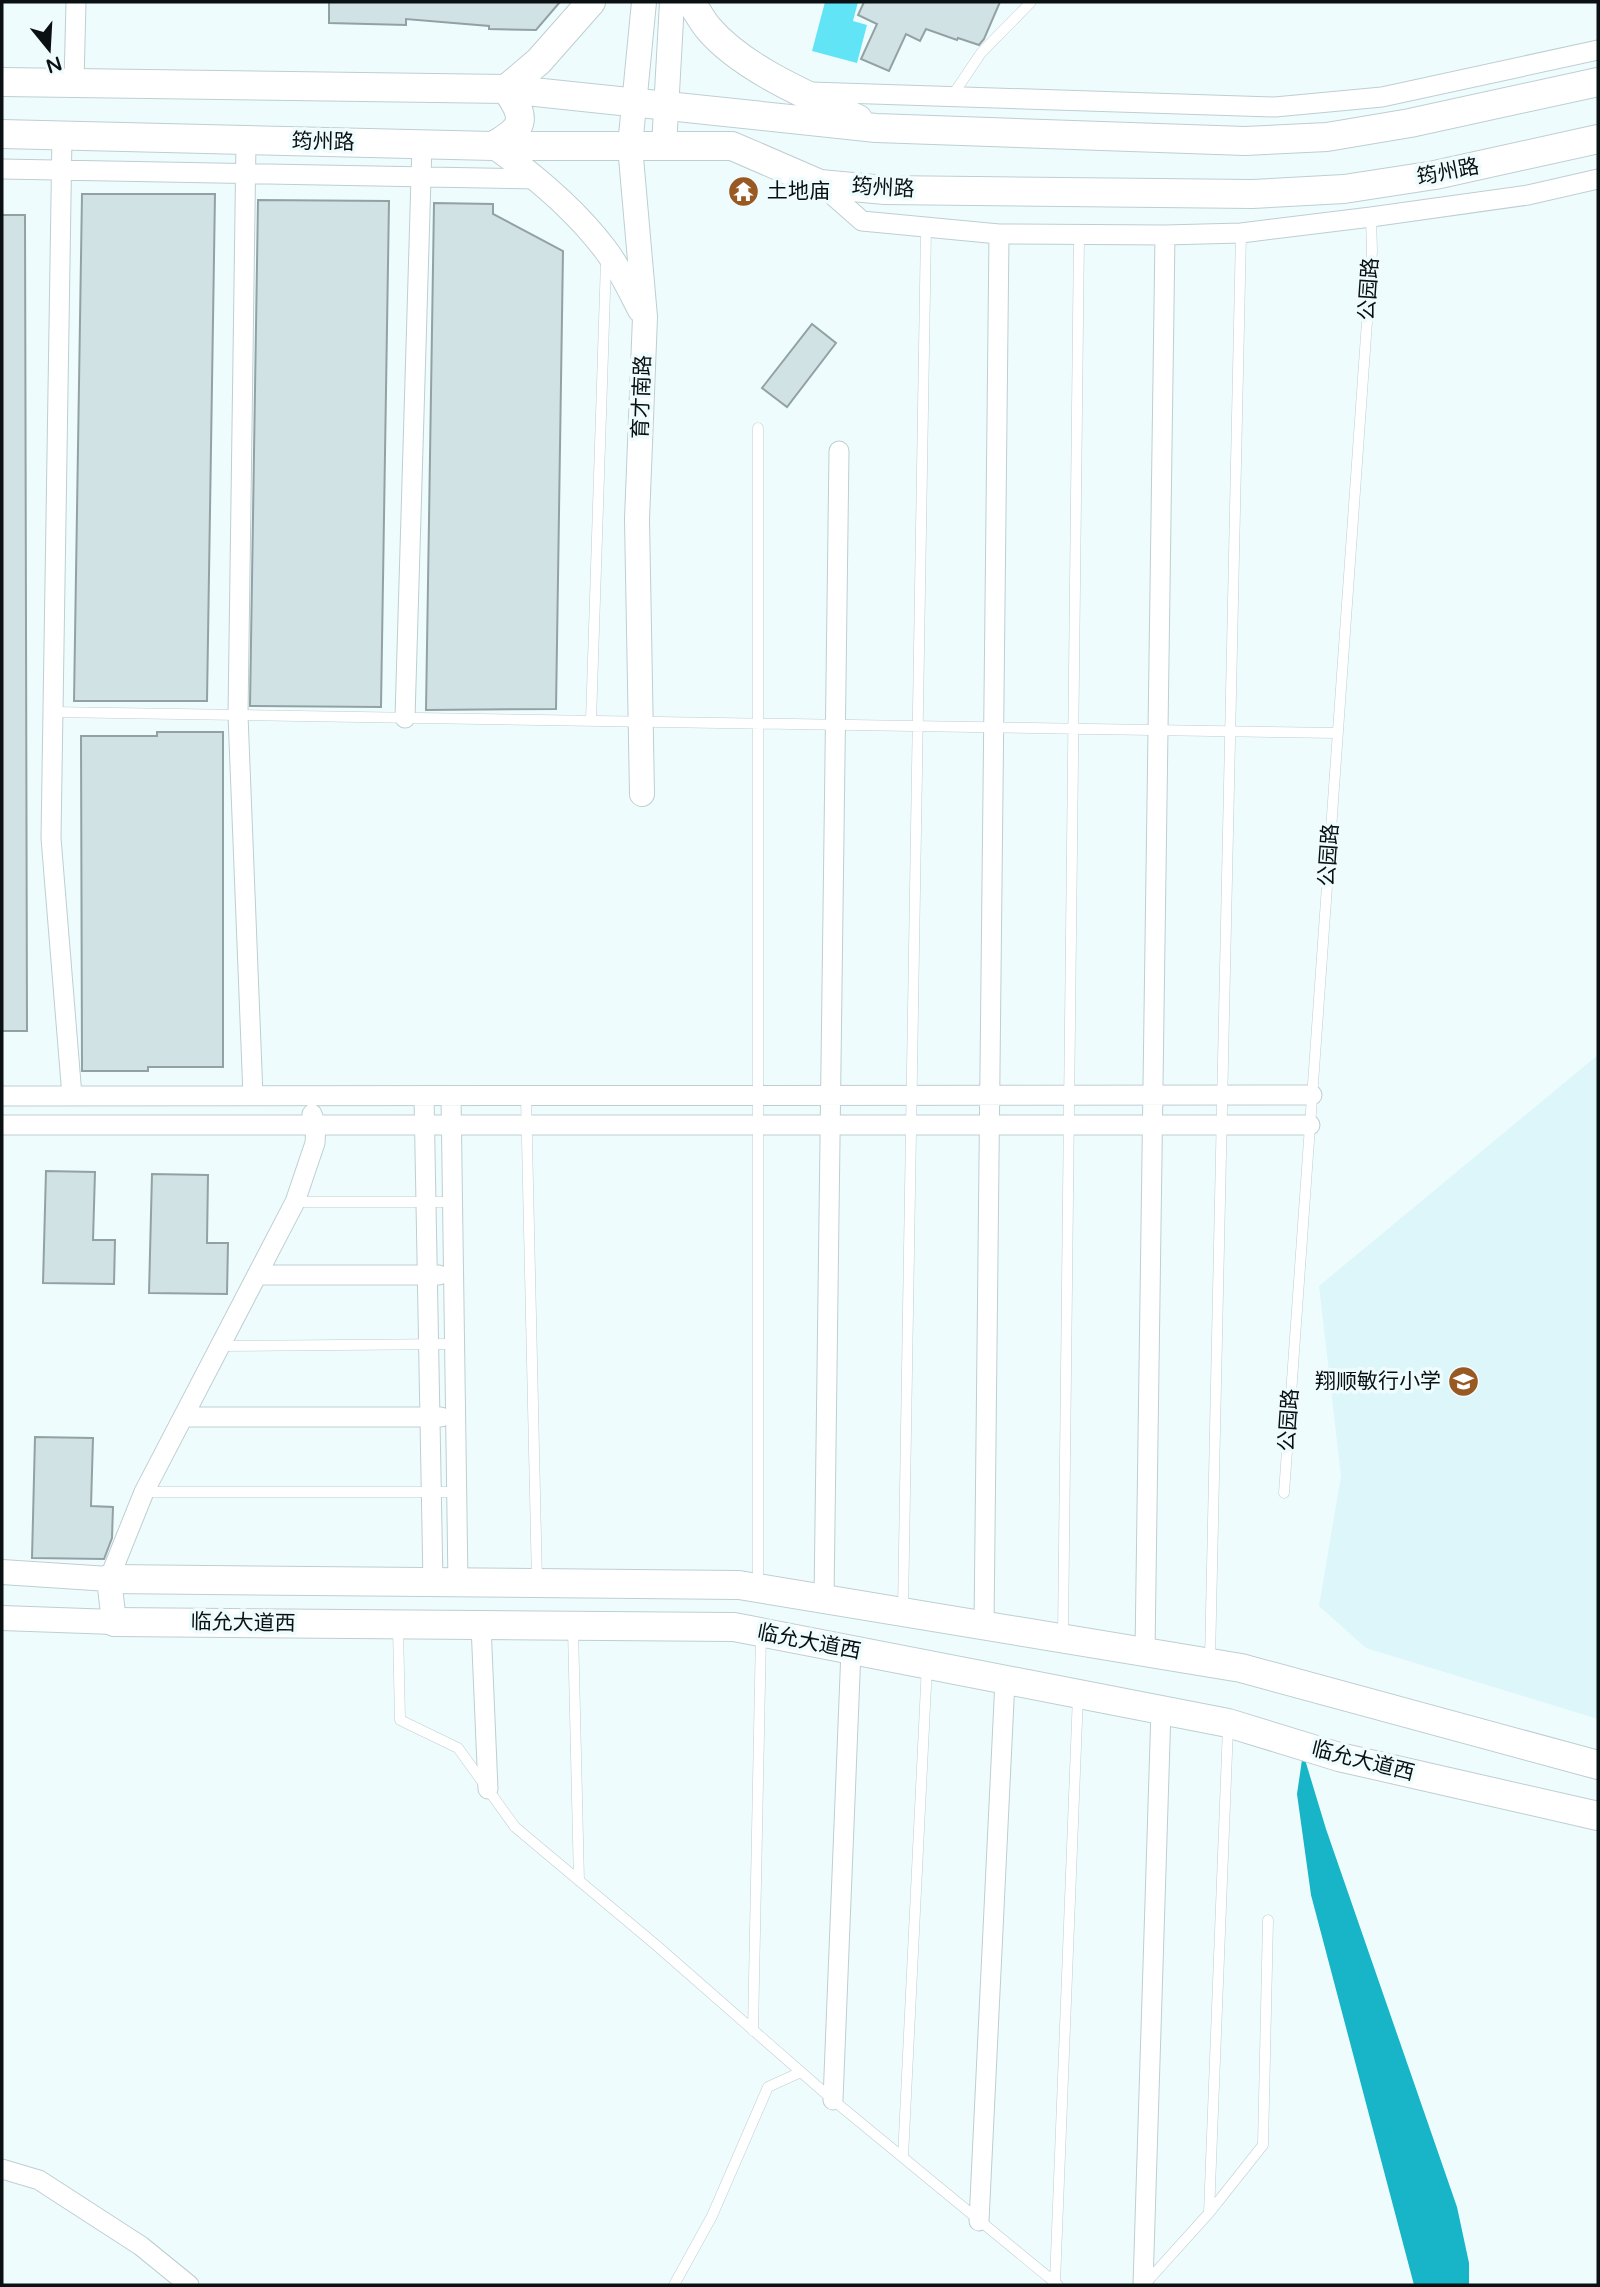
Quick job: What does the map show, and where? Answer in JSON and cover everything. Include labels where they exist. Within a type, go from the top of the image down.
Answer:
[{"type":"main road","points":[[506,89],[539,61],[591,2]]},
{"type":"main road","points":[[691,2],[709,29],[737,55],[802,92],[876,128]]},
{"type":"main road","points":[[2,82],[506,89],[876,128],[1245,141],[1327,137],[1422,120],[1598,82]]},
{"type":"main road","points":[[493,146],[514,133],[520,120],[517,105],[506,89]]},
{"type":"main road","name":"筠州路","points":[[2,134],[493,146],[732,146],[820,184],[912,191],[1252,194],[1331,190],[1435,176],[1598,139]]},
{"type":"main road","name":"临允大道西","points":[[110,1579],[739,1585],[1263,1674],[1598,1765]]},
{"type":"main road","name":"临允大道西","points":[[114,1622],[734,1627],[1228,1723],[1339,1757],[1598,1816]]},
{"type":"street","points":[[74,82],[76,2]]},
{"type":"street","name":"育才南路","points":[[642,794],[637,519],[645,317],[629,146],[645,2]]},
{"type":"street","points":[[664,146],[672,2]]},
{"type":"street","points":[[802,92],[1275,107],[1382,97],[1598,50]]},
{"type":"street","points":[[62,135],[51,838],[72,1096]]},
{"type":"street","points":[[246,140],[237,715],[253,1096]]},
{"type":"street","points":[[405,718],[422,144]]},
{"type":"street","points":[[493,146],[539,179],[606,250],[645,317]]},
{"type":"street","points":[[2,169],[539,179]]},
{"type":"street","points":[[820,184],[862,221],[999,234],[1165,235],[1241,233],[1371,217],[1528,195],[1598,178]]},
{"type":"street","points":[[984,1626],[999,234]]},
{"type":"street","points":[[1145,1652],[1165,235]]},
{"type":"street","points":[[824,1600],[839,451]]},
{"type":"street","points":[[2,1096],[1312,1095]]},
{"type":"street","points":[[114,1622],[110,1579],[144,1492],[295,1202],[315,1143],[316,1125],[307,1096]]},
{"type":"street","points":[[424,1096],[432,1492],[446,1583]]},
{"type":"street","points":[[446,1583],[457,1492],[451,1096]]},
{"type":"street","points":[[2,1125],[1310,1125]]},
{"type":"street","points":[[257,1275],[454,1275]]},
{"type":"street","points":[[183,1417],[456,1417]]},
{"type":"street","name":"临允大道西","points":[[2,1572],[110,1579]]},
{"type":"street","name":"临允大道西","points":[[2,1618],[114,1622]]},
{"type":"street","points":[[481,1625],[488,1789]]},
{"type":"street","points":[[833,2100],[851,1650]]},
{"type":"street","points":[[979,2221],[1005,1680]]},
{"type":"street","points":[[1144,2285],[1161,1710]]},
{"type":"street","points":[[2,2169],[39,2180],[141,2246],[189,2285]]},
{"type":"lane","points":[[952,97],[981,53],[1031,2]]},
{"type":"lane","name":"公园路","points":[[1283,1493],[1372,251],[1371,217]]},
{"type":"lane","points":[[902,1612],[926,229]]},
{"type":"lane","points":[[1210,1663],[1241,233]]},
{"type":"lane","points":[[1062,1639],[1079,235]]},
{"type":"lane","points":[[591,721],[606,250]]},
{"type":"lane","points":[[758,428],[758,1589]]},
{"type":"lane","points":[[52,712],[1338,733]]},
{"type":"lane","points":[[526,1096],[538,1584]]},
{"type":"lane","points":[[295,1202],[453,1202]]},
{"type":"lane","points":[[220,1346],[455,1344]]},
{"type":"lane","points":[[144,1492],[457,1492]]},
{"type":"lane","points":[[398,1624],[400,1720],[458,1748],[515,1827],[656,1945],[801,2073],[1056,2284]]},
{"type":"lane","points":[[573,1626],[579,1881]]},
{"type":"lane","points":[[753,2031],[761,1633]]},
{"type":"lane","points":[[903,2157],[927,1665]]},
{"type":"lane","points":[[1056,2284],[1078,1694]]},
{"type":"lane","points":[[1209,2213],[1228,1723]]},
{"type":"lane","points":[[1144,2285],[1209,2213],[1263,2145],[1268,1920]]},
{"type":"lane","points":[[674,2285],[712,2216],[768,2087],[801,2073]]},
{"type":"shaded area","points":[[825,2],[858,2],[853,21],[867,25],[857,63],[812,51]]},
{"type":"shaded area","name":"翔顺敏行小学","points":[[1598,1055],[1598,1719],[1366,1648],[1319,1606],[1341,1476],[1319,1286]]},
{"type":"shaded area","points":[[1303,1753],[1326,1829],[1457,2207],[1469,2263],[1469,2285],[1414,2285],[1311,1895],[1297,1794]]},
{"type":"building","points":[[329,2],[560,2],[536,30],[489,29],[489,26],[406,19],[406,25],[329,23]]},
{"type":"building","points":[[864,2],[1000,2],[979,45],[926,29],[920,41],[906,34],[889,71],[861,59],[877,24],[858,15]]},
{"type":"building","points":[[82,194],[215,194],[207,701],[74,701]]},
{"type":"building","points":[[258,200],[389,201],[381,707],[250,706]]},
{"type":"building","points":[[434,203],[493,204],[493,214],[563,251],[556,709],[426,710]]},
{"type":"building","points":[[2,215],[25,215],[27,1031],[2,1031]]},
{"type":"building","points":[[812,324],[836,343],[787,407],[762,388]]},
{"type":"building","points":[[157,732],[223,732],[223,1067],[148,1067],[148,1071],[82,1071],[81,736],[157,736]]},
{"type":"building","points":[[46,1171],[95,1172],[93,1240],[115,1240],[114,1284],[43,1283]]},
{"type":"building","points":[[152,1174],[208,1175],[207,1243],[228,1243],[227,1294],[149,1293]]},
{"type":"building","points":[[35,1437],[93,1438],[91,1506],[113,1507],[112,1538],[104,1559],[32,1558]]},
{"type":"place","name":"土地庙","points":[[744,191]]},
{"type":"place","name":"翔顺敏行小学","points":[[1464,1381]]}]
